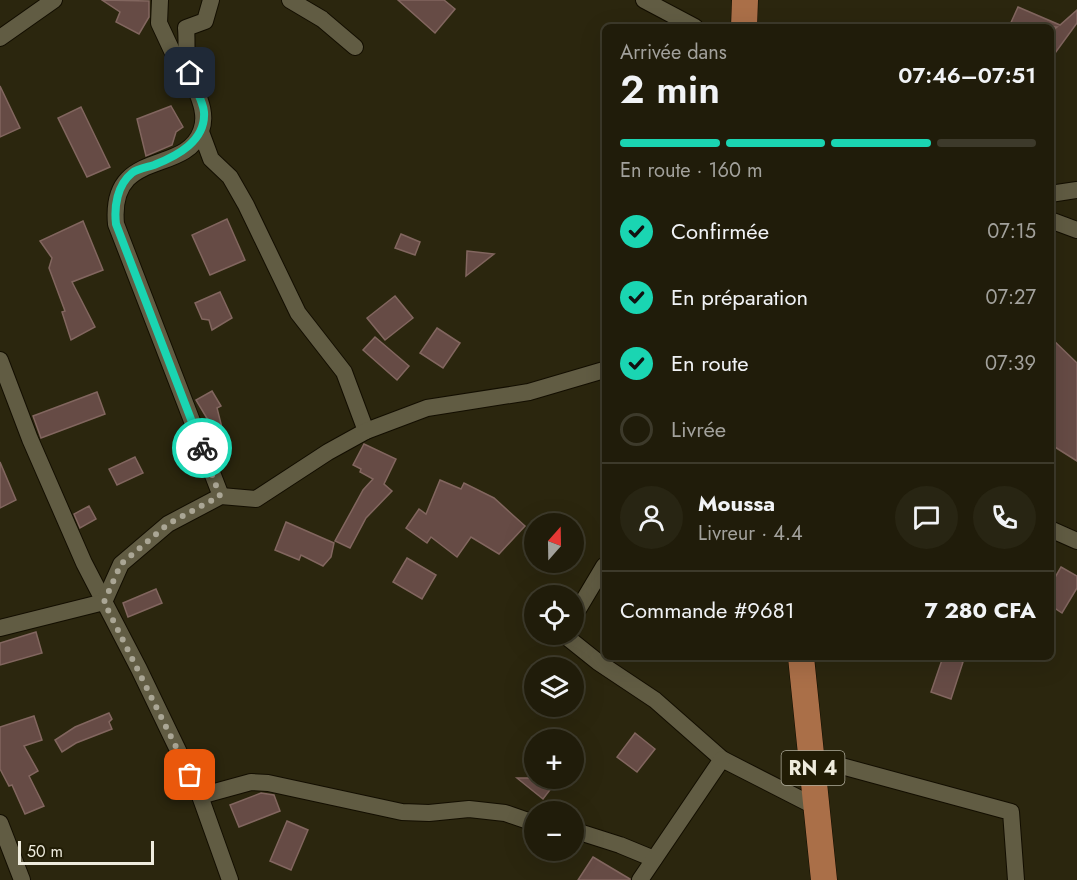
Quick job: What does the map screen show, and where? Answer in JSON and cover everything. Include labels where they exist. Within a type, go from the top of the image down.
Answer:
[{"type":"main road","points":[[744,24],[745,0]]},
{"type":"main road","name":"RN 4","points":[[801,660],[824,880]]},
{"type":"street","points":[[0,38],[54,0]]},
{"type":"street","points":[[160,0],[159,24],[173,53],[187,60]]},
{"type":"street","points":[[211,0],[205,21],[186,28],[187,60],[193,86],[204,111],[201,132],[211,159],[230,177],[246,205],[298,313],[344,372],[366,431]]},
{"type":"street","points":[[290,0],[322,20],[355,47]]},
{"type":"street","points":[[644,0],[689,24]]},
{"type":"street","points":[[201,132],[189,147],[176,155],[132,173],[119,193],[115,208],[116,224],[220,496]]},
{"type":"street","points":[[1054,193],[1077,190]]},
{"type":"street","points":[[1054,221],[1077,230]]},
{"type":"street","points":[[0,360],[30,439],[84,563],[200,796],[230,880]]},
{"type":"street","points":[[104,602],[121,564],[168,524],[220,496],[256,499],[328,452],[366,431],[427,408],[529,392],[602,371]]},
{"type":"street","points":[[1054,532],[1077,541]]},
{"type":"street","points":[[584,600],[602,569]]},
{"type":"street","points":[[0,628],[104,602]]},
{"type":"street","points":[[577,645],[654,700],[722,759],[818,808]]},
{"type":"street","points":[[812,758],[1011,812],[1016,880]]},
{"type":"street","points":[[640,880],[722,759]]},
{"type":"street","points":[[200,796],[251,782],[268,783],[402,812],[469,809],[505,813],[524,819]]},
{"type":"street","points":[[0,823],[22,880]]},
{"type":"street","points":[[584,834],[620,845],[654,860]]},
{"type":"building","points":[[102,0],[149,1],[149,17],[139,34],[116,22],[120,12]]},
{"type":"building","points":[[398,0],[444,0],[455,9],[435,33]]},
{"type":"building","points":[[1018,7],[1060,25],[1077,10],[1077,23],[1054,55],[1054,30],[1057,27],[1054,27],[1054,24],[1010,24]]},
{"type":"building","points":[[0,86],[20,128],[0,137]]},
{"type":"building","points":[[171,106],[183,127],[176,132],[172,145],[146,156],[137,119]]},
{"type":"building","points":[[81,107],[110,167],[87,177],[58,118]]},
{"type":"building","points":[[227,219],[245,260],[210,275],[192,235]]},
{"type":"building","points":[[83,221],[103,270],[72,282],[95,327],[71,340],[62,312],[65,311],[49,268],[52,258],[40,241]]},
{"type":"building","points":[[401,234],[420,242],[415,255],[395,248]]},
{"type":"building","points":[[467,251],[494,254],[466,276]]},
{"type":"building","points":[[220,292],[232,318],[212,330],[209,320],[202,319],[195,303]]},
{"type":"building","points":[[395,296],[413,318],[385,340],[367,318]]},
{"type":"building","points":[[437,328],[460,343],[443,368],[420,353]]},
{"type":"building","points":[[375,337],[409,366],[397,380],[363,350]]},
{"type":"building","points":[[1054,341],[1077,363],[1077,461],[1054,447]]},
{"type":"building","points":[[212,391],[221,406],[217,408],[226,444],[222,445],[218,438],[216,444],[211,440],[204,422],[208,420],[196,400]]},
{"type":"building","points":[[97,392],[105,414],[41,438],[33,416]]},
{"type":"building","points":[[364,444],[396,459],[384,484],[392,491],[366,518],[350,548],[335,541],[363,490],[373,479],[353,465]]},
{"type":"building","points":[[135,457],[143,473],[117,485],[109,469]]},
{"type":"building","points":[[0,462],[16,500],[0,508]]},
{"type":"building","points":[[440,480],[461,489],[464,483],[494,498],[524,527],[499,554],[471,537],[457,557],[431,537],[427,543],[406,528],[419,509],[426,514]]},
{"type":"building","points":[[89,506],[96,519],[80,528],[74,514]]},
{"type":"building","points":[[286,522],[334,543],[331,557],[323,566],[301,555],[299,560],[275,550]]},
{"type":"building","points":[[407,558],[436,575],[422,599],[393,582]]},
{"type":"building","points":[[1061,567],[1077,576],[1077,588],[1062,613],[1054,608],[1054,579]]},
{"type":"building","points":[[156,589],[162,603],[128,617],[123,603]]},
{"type":"building","points":[[36,632],[42,653],[0,665],[0,643]]},
{"type":"building","points":[[942,660],[963,662],[951,699],[931,692]]},
{"type":"building","points":[[109,713],[112,719],[109,722],[112,729],[76,743],[62,752],[55,740],[75,727]]},
{"type":"building","points":[[34,716],[42,740],[24,746],[38,771],[29,776],[44,806],[25,814],[12,785],[9,786],[0,769],[0,727]]},
{"type":"building","points":[[635,733],[655,749],[637,772],[617,757]]},
{"type":"building","points":[[531,789],[551,789],[543,799]]},
{"type":"building","points":[[261,793],[274,795],[280,811],[239,827],[230,805]]},
{"type":"building","points":[[287,821],[308,830],[291,870],[270,861]]},
{"type":"building","points":[[593,857],[630,879],[630,880],[578,880]]},
{"type":"way so far","points":[[190,775],[104,602],[121,564],[168,524],[220,496],[202,448]]},
{"type":"route","points":[[190,73],[204,111],[201,132],[189,147],[176,155],[132,173],[119,193],[115,208],[116,224],[202,448]]}]
